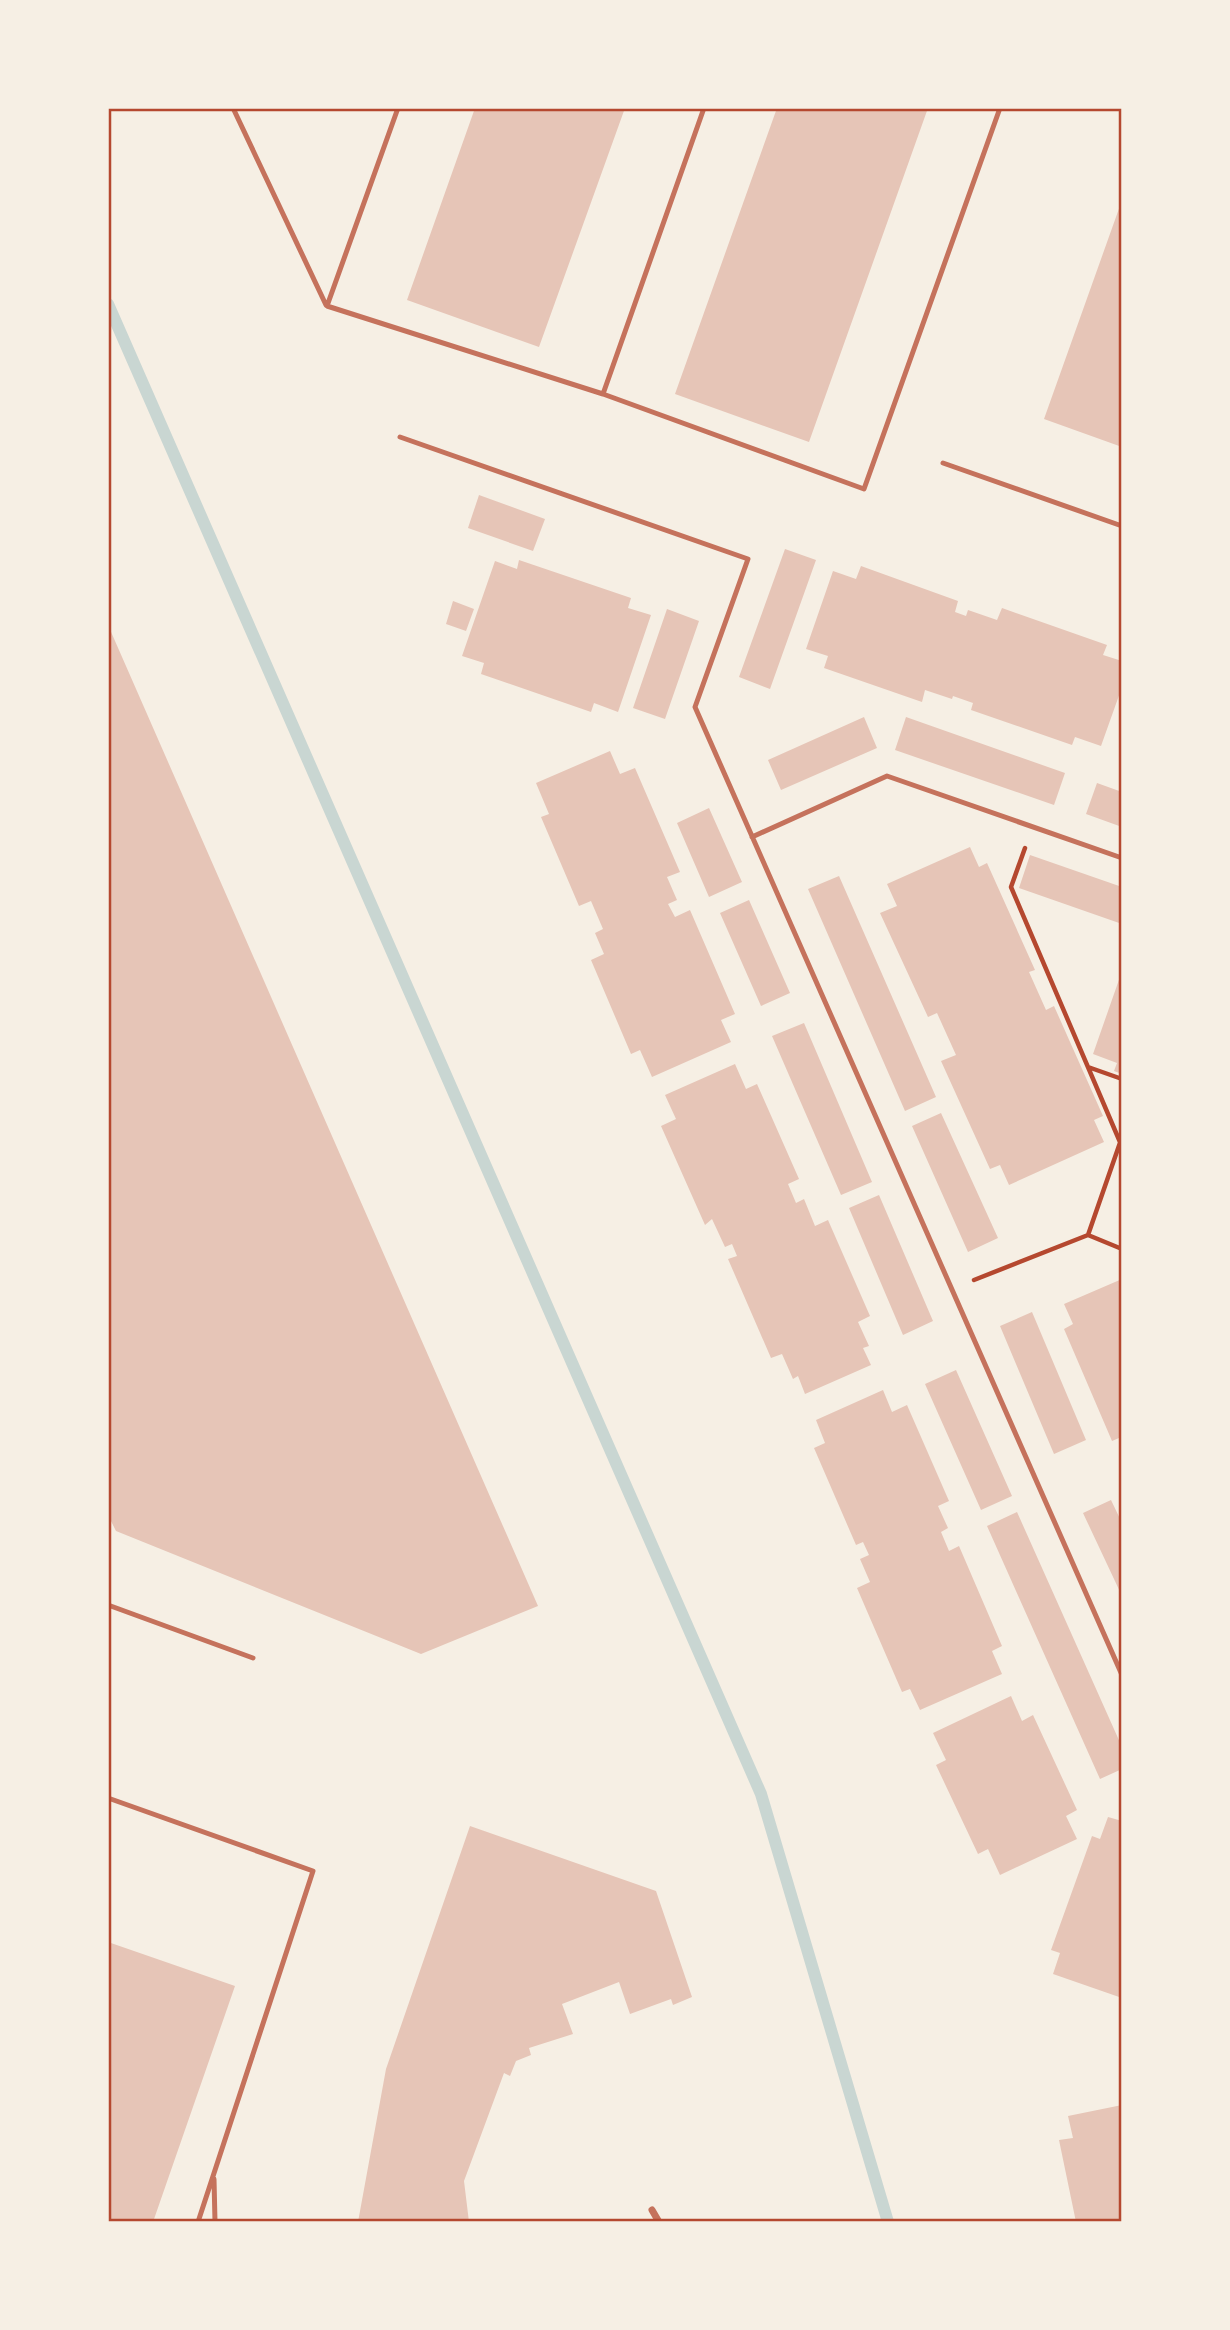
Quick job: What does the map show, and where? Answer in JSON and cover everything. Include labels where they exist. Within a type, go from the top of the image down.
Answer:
[{"type":"street","points":[[652,2210],[659,2221]]},
{"type":"lane","points":[[233,108],[327,306],[603,394],[863,489],[1000,108]]},
{"type":"lane","points":[[327,306],[398,108]]},
{"type":"lane","points":[[603,394],[704,108]]},
{"type":"lane","points":[[400,438],[748,559],[695,707],[1122,1675]]},
{"type":"lane","points":[[943,464],[1122,526]]},
{"type":"lane","points":[[752,837],[887,776],[1122,858]]},
{"type":"lane","points":[[108,1605],[253,1658]]},
{"type":"lane","points":[[108,1798],[313,1871],[198,2221]]},
{"type":"lane","points":[[214,2173],[215,2221]]},
{"type":"path","points":[[1032,827],[1011,887],[1121,1140],[1088,1236]]},
{"type":"path","points":[[1087,1067],[1122,1079]]},
{"type":"path","points":[[951,1289],[1088,1236],[1122,1249]]},
{"type":"building","points":[[475,108],[625,108],[539,347],[407,300]]},
{"type":"building","points":[[777,108],[928,108],[809,442],[675,394]]},
{"type":"building","points":[[1122,203],[1122,447],[1044,419]]},
{"type":"building","points":[[479,495],[545,519],[533,551],[468,528]]},
{"type":"building","points":[[785,549],[816,560],[770,689],[739,677]]},
{"type":"building","points":[[519,560],[631,598],[628,608],[651,615],[618,712],[594,703],[591,712],[481,674],[484,663],[462,656],[495,561],[517,569]]},
{"type":"building","points":[[861,566],[958,601],[955,612],[966,616],[968,610],[997,620],[1002,608],[1107,645],[1103,655],[1122,661],[1122,687],[1101,746],[1075,737],[1072,745],[971,710],[973,703],[953,696],[952,699],[925,690],[922,702],[824,668],[828,656],[806,649],[833,571],[856,579]]},
{"type":"building","points":[[453,601],[474,609],[466,631],[446,624]]},
{"type":"building","points":[[667,609],[699,621],[665,719],[633,708]]},
{"type":"building","points":[[108,625],[538,1606],[421,1654],[116,1531],[108,1515]]},
{"type":"building","points":[[864,717],[877,748],[781,790],[768,760]]},
{"type":"building","points":[[906,717],[1065,773],[1054,805],[895,750]]},
{"type":"building","points":[[610,751],[620,774],[635,768],[680,872],[667,877],[677,900],[668,904],[675,917],[690,910],[735,1014],[721,1020],[731,1042],[652,1077],[640,1050],[631,1054],[591,960],[604,954],[595,933],[603,929],[591,901],[579,906],[541,817],[549,814],[536,783]]},
{"type":"building","points":[[1097,783],[1122,792],[1122,827],[1086,814]]},
{"type":"building","points":[[709,808],[742,882],[709,897],[677,823]]},
{"type":"building","points":[[970,847],[979,867],[987,863],[1035,970],[1029,972],[1046,1010],[1054,1006],[1103,1116],[1094,1120],[1104,1142],[1009,1185],[1000,1165],[990,1169],[941,1061],[956,1055],[937,1013],[928,1017],[880,913],[897,906],[887,884]]},
{"type":"building","points":[[1030,855],[1122,887],[1122,924],[1019,888]]},
{"type":"building","points":[[839,876],[936,1097],[905,1111],[808,889]]},
{"type":"building","points":[[749,900],[790,993],[761,1006],[720,913]]},
{"type":"building","points":[[1121,974],[1122,1074],[1114,1071],[1117,1063],[1093,1054]]},
{"type":"building","points":[[804,1023],[872,1182],[841,1195],[772,1036]]},
{"type":"building","points":[[735,1064],[746,1089],[757,1084],[799,1179],[788,1184],[796,1203],[804,1199],[815,1226],[828,1220],[870,1316],[858,1322],[869,1346],[863,1348],[871,1365],[805,1394],[798,1376],[793,1379],[782,1354],[771,1358],[728,1259],[737,1256],[732,1244],[725,1247],[712,1219],[705,1225],[661,1126],[676,1119],[665,1095]]},
{"type":"building","points":[[941,1113],[998,1238],[968,1252],[912,1126]]},
{"type":"building","points":[[879,1195],[933,1321],[903,1335],[849,1208]]},
{"type":"building","points":[[1122,1279],[1122,1444],[1119,1438],[1112,1441],[1064,1329],[1073,1324],[1064,1304]]},
{"type":"building","points":[[1032,1312],[1086,1440],[1054,1454],[1000,1326]]},
{"type":"building","points":[[956,1370],[1012,1496],[981,1510],[925,1384]]},
{"type":"building","points":[[883,1390],[892,1412],[907,1405],[949,1501],[938,1506],[948,1528],[941,1532],[949,1551],[959,1546],[1002,1646],[992,1651],[1002,1674],[920,1710],[910,1689],[902,1692],[857,1588],[870,1582],[860,1559],[869,1555],[863,1542],[856,1545],[814,1448],[825,1443],[816,1420]]},
{"type":"building","points":[[1111,1500],[1122,1523],[1122,1596],[1083,1513]]},
{"type":"building","points":[[1017,1512],[1122,1747],[1122,1769],[1100,1779],[987,1526]]},
{"type":"building","points":[[1011,1696],[1022,1721],[1033,1715],[1077,1810],[1066,1816],[1077,1839],[1000,1875],[988,1849],[978,1854],[936,1765],[946,1760],[933,1733]]},
{"type":"building","points":[[1108,1817],[1122,1821],[1122,1998],[1053,1974],[1060,1953],[1051,1950],[1092,1836],[1100,1839]]},
{"type":"building","points":[[470,1826],[656,1891],[692,1997],[673,2005],[671,1999],[630,2014],[619,1982],[562,2004],[573,2034],[529,2048],[531,2055],[516,2061],[510,2076],[504,2073],[464,2181],[469,2222],[358,2222],[386,2069]]},
{"type":"building","points":[[108,1942],[235,1986],[153,2222],[108,2222]]},
{"type":"building","points":[[1122,2105],[1122,2222],[1076,2222],[1059,2140],[1073,2138],[1068,2116]]},
{"type":"waterway","points":[[108,304],[761,1794],[888,2222]]}]
